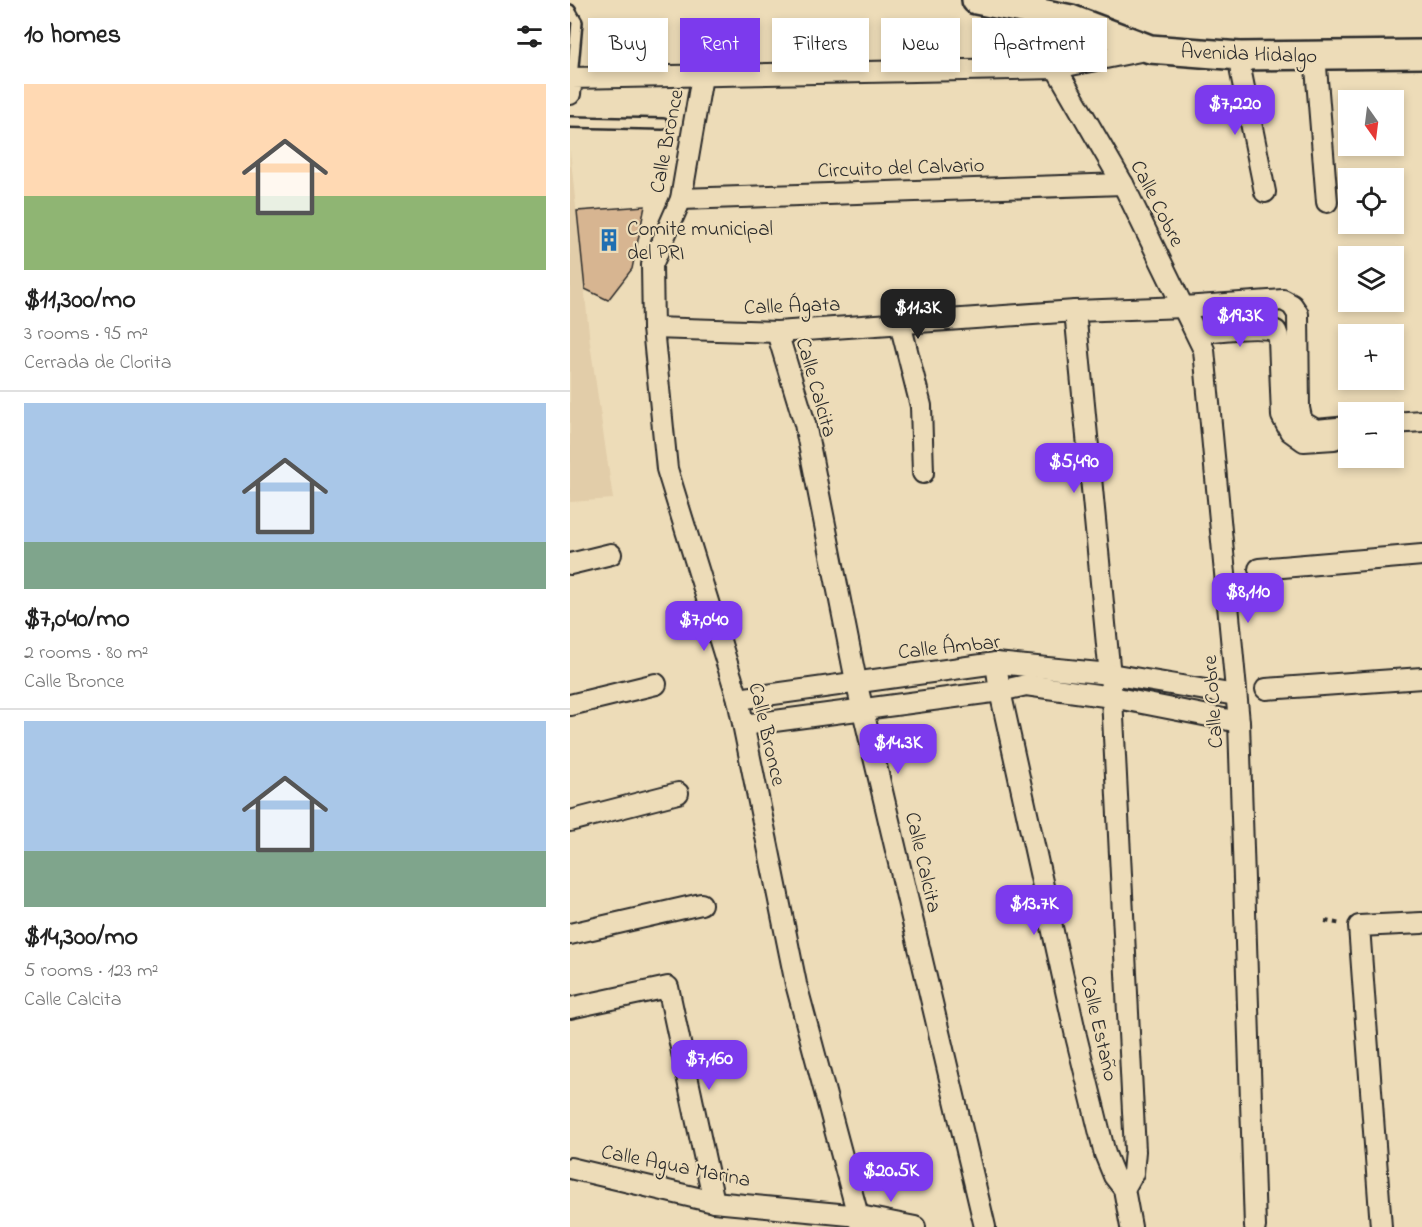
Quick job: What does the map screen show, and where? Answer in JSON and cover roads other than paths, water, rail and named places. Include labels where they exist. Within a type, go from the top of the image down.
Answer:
[{"type":"street","name":"Avenida Hidalgo","points":[[976,0],[1071,19],[1150,49],[1240,56],[1422,54]]},
{"type":"street","points":[[1107,58],[1150,49]]},
{"type":"street","points":[[1315,55],[1327,202]]},
{"type":"street","points":[[1240,56],[1241,73],[1265,192]]},
{"type":"street","points":[[571,86],[702,76],[972,70]]},
{"type":"street","name":"Calle Cobre","points":[[1058,72],[1123,184],[1204,350],[1239,722],[1255,1227]]},
{"type":"street","name":"Calle Bronce","points":[[702,76],[681,199],[652,266],[653,328],[667,469],[738,699],[796,984],[860,1222]]},
{"type":"street","name":"Circuito del Calvario","points":[[681,199],[1123,184]]},
{"type":"street","name":"Calle Ágata","points":[[653,328],[777,333],[1075,311],[1282,300],[1292,305],[1298,314],[1299,408],[1302,422],[1310,435]]},
{"type":"street","name":"Calle Estaño","points":[[1075,311],[1112,697],[1135,1151],[1133,1173],[1124,1189]]},
{"type":"street","points":[[900,323],[921,405],[923,473]]},
{"type":"street","points":[[1198,334],[1211,331],[1264,328],[1276,331],[1279,339],[1282,416],[1290,431],[1338,437]]},
{"type":"street","name":"Calle Calcita","points":[[777,333],[805,424],[856,681],[985,1227]]},
{"type":"street","points":[[1404,422],[1422,421]]},
{"type":"street","points":[[1310,435],[1338,429]]},
{"type":"street","points":[[1404,434],[1422,433]]},
{"type":"street","points":[[570,564],[611,554]]},
{"type":"street","points":[[1259,569],[1422,555]]},
{"type":"street","name":"Calle Estaño","points":[[996,663],[1000,691],[1076,1036],[1106,1154],[1114,1176],[1124,1189],[1131,1227]]},
{"type":"street","name":"Calle Ámbar","points":[[738,699],[996,663],[1110,674],[1236,695]]},
{"type":"street","points":[[1266,689],[1422,678]]},
{"type":"street","points":[[570,705],[656,684]]},
{"type":"street","points":[[744,725],[1026,686],[1112,697],[1239,722]]},
{"type":"street","points":[[570,821],[678,793]]},
{"type":"street","points":[[570,934],[701,904]]},
{"type":"street","points":[[1382,1227],[1359,926],[1422,923]]},
{"type":"street","points":[[570,1008],[668,987],[714,1202]]},
{"type":"street","name":"Calle Agua Marina","points":[[570,1168],[714,1202],[860,1222],[915,1227]]},
{"type":"lane","points":[[570,10],[577,22],[571,86]]},
{"type":"lane","points":[[570,122],[663,124]]},
{"type":"place","name":"Comite municipal del PRI","points":[[609,240]]}]
